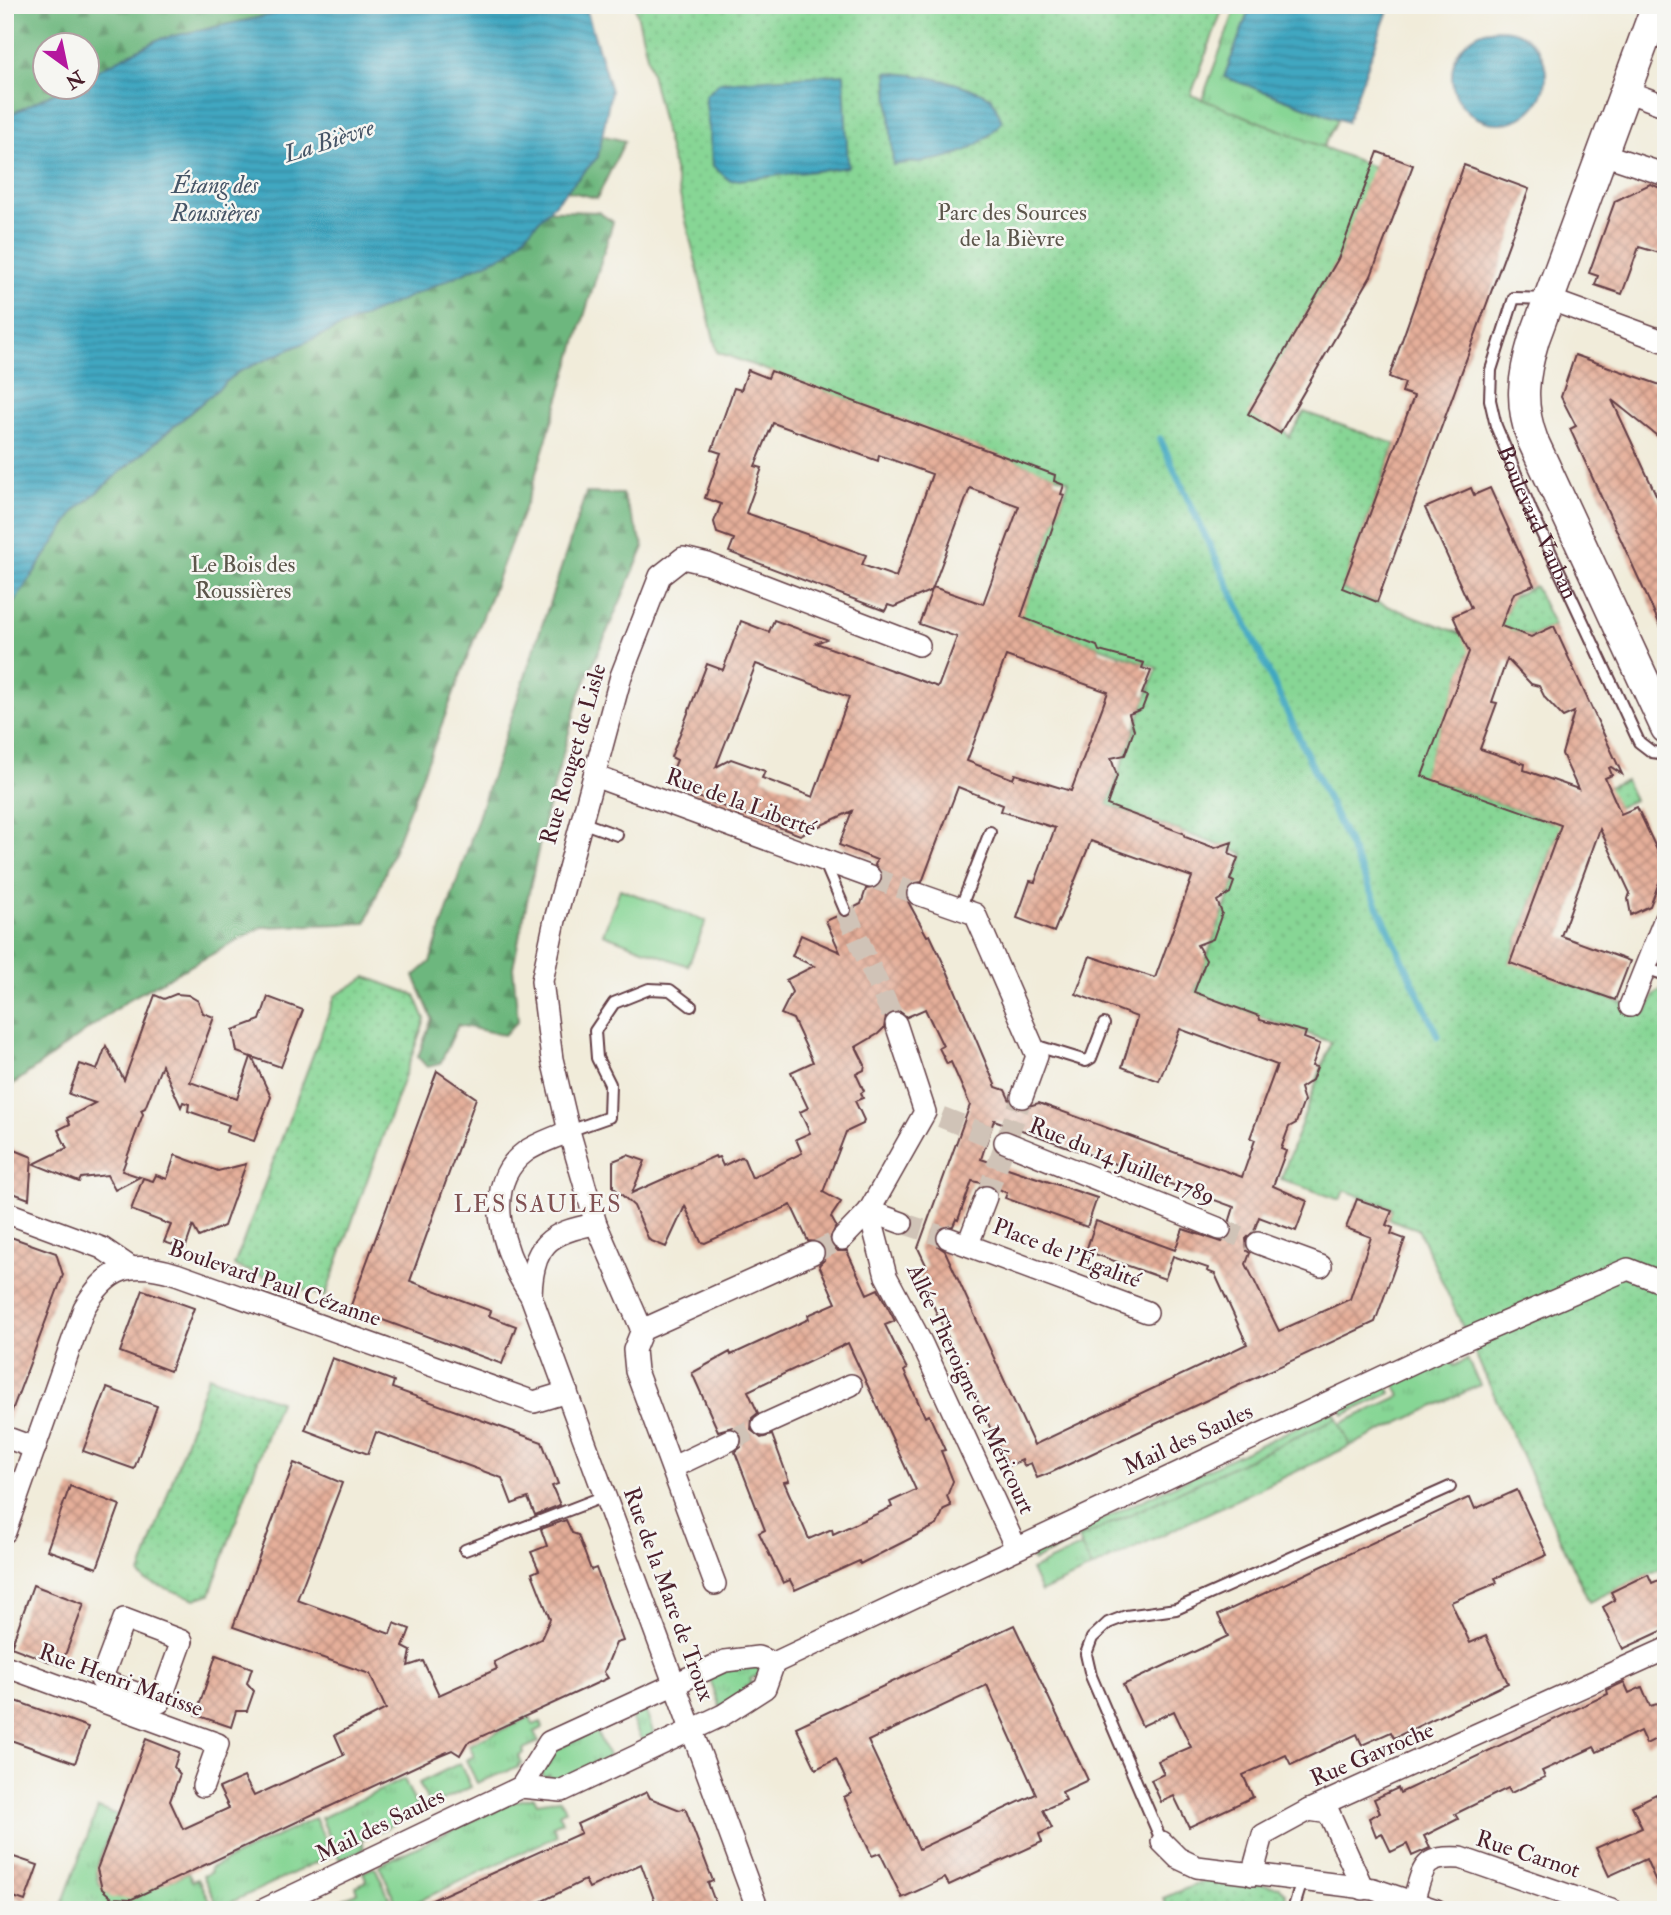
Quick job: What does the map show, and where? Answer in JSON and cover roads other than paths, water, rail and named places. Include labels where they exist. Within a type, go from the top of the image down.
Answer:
[{"type":"street","name":"Boulevard Vauban","points":[[1657,5],[1548,299],[1522,377],[1525,421],[1666,728]]},
{"type":"street","points":[[1626,91],[1666,106]]},
{"type":"street","points":[[1603,154],[1666,176]]},
{"type":"street","points":[[1548,299],[1666,342]]},
{"type":"street","name":"Rue Rouget de Lisle","points":[[642,1330],[596,1224],[569,1131],[552,1059],[542,981],[581,822],[621,676],[660,576],[683,558],[708,564],[919,645]]},
{"type":"street","name":"Rue de la Liberté","points":[[594,776],[870,877]]},
{"type":"street","points":[[918,894],[975,914],[1037,1056],[1022,1097]]},
{"type":"street","points":[[1630,1006],[1666,916]]},
{"type":"street","points":[[842,1240],[869,1211],[925,1112],[896,1024]]},
{"type":"street","name":"Rue de la Mare de Troux","points":[[569,1131],[524,1152],[509,1170],[501,1192],[499,1217],[514,1270],[531,1296],[758,1910]]},
{"type":"street","name":"Rue du 14 Juillet 1789","points":[[1005,1142],[1220,1229]]},
{"type":"street","name":"Place de l'Égalité","points":[[986,1197],[958,1241],[1147,1312]]},
{"type":"street","points":[[869,1211],[902,1223]]},
{"type":"street","name":"Allée Theroigne de Méricourt","points":[[869,1211],[886,1276],[921,1342],[1016,1548]]},
{"type":"street","points":[[5,1212],[102,1248],[130,1267]]},
{"type":"street","name":"Rue de la Mare de Troux","points":[[531,1296],[532,1270],[542,1245],[565,1229],[596,1224]]},
{"type":"street","points":[[1258,1243],[1321,1266]]},
{"type":"street","points":[[715,1584],[636,1371],[635,1350],[642,1330],[813,1253]]},
{"type":"street","points":[[5,1532],[84,1308],[108,1276],[130,1267]]},
{"type":"street","name":"Boulevard Paul Cézanne","points":[[130,1267],[154,1267],[176,1274],[534,1402],[566,1392]]},
{"type":"street","name":"Mail des Saules","points":[[774,1663],[1429,1354],[1628,1269],[1666,1284]]},
{"type":"street","points":[[763,1425],[851,1385]]},
{"type":"street","points":[[5,1437],[35,1448]]},
{"type":"street","points":[[673,1467],[730,1440]]},
{"type":"street","name":"Rue Gavroche","points":[[1252,1875],[1263,1835],[1309,1810],[1666,1649]]},
{"type":"street","points":[[758,1657],[774,1663],[765,1688],[747,1702],[692,1730],[562,1791],[521,1787],[549,1742],[738,1658],[758,1657]]},
{"type":"street","name":"Rue Henri Matisse","points":[[5,1666],[218,1744],[203,1786]]},
{"type":"street","name":"Mail des Saules","points":[[263,1910],[521,1787]]},
{"type":"street","points":[[1309,1810],[1329,1813],[1363,1889]]},
{"type":"street","points":[[1162,1842],[1178,1858],[1197,1867],[1363,1889],[1436,1910]]},
{"type":"street","name":"Rue Carnot","points":[[1413,1902],[1420,1877],[1431,1860],[1437,1857],[1461,1858],[1611,1910]]},
{"type":"lane","name":"Boulevard Vauban","points":[[1548,299],[1514,298],[1491,370],[1490,400],[1496,426],[1531,510],[1639,742],[1652,752],[1666,754]]},
{"type":"lane","points":[[581,822],[617,835]]},
{"type":"lane","points":[[960,909],[990,832]]},
{"type":"lane","points":[[824,860],[845,910]]},
{"type":"lane","points":[[1645,968],[1666,975]]},
{"type":"lane","points":[[569,1131],[609,1117],[610,1084],[597,1058],[595,1031],[614,1003],[649,989],[670,990],[691,1006]]},
{"type":"lane","points":[[1032,1044],[1086,1061],[1091,1058],[1104,1024]]},
{"type":"lane","points":[[1162,1842],[1091,1676],[1086,1654],[1092,1638],[1108,1623],[1126,1616],[1176,1609],[1450,1488]]},
{"type":"lane","points":[[465,1550],[605,1496]]},
{"type":"lane","points":[[1293,1910],[1302,1881]]},
{"type":"water","name":"Étang des Roussières","points":[[317,5],[585,5],[611,91],[598,157],[509,253],[238,372],[76,510],[5,616],[5,117],[35,102],[102,102],[102,68],[159,39]]},
{"type":"water","points":[[1251,5],[1390,5],[1347,122],[1224,77]]},
{"type":"water","points":[[1499,29],[1517,33],[1532,43],[1542,58],[1546,76],[1542,94],[1532,109],[1517,119],[1499,123],[1481,119],[1466,109],[1456,94],[1452,76],[1456,58],[1466,43],[1481,33]]},
{"type":"water","points":[[887,72],[941,80],[979,92],[992,98],[1002,121],[979,143],[954,155],[893,165]]},
{"type":"water","points":[[844,74],[848,167],[730,181],[713,166],[705,96],[720,82]]},
{"type":"waterway","points":[[1160,439],[1438,1036]]},
{"type":"tunnel","points":[[870,877],[918,894]]},
{"type":"tunnel","points":[[845,910],[896,1024]]},
{"type":"tunnel","points":[[986,1197],[1022,1097]]},
{"type":"tunnel","points":[[941,1117],[1005,1142]]},
{"type":"tunnel","points":[[902,1223],[948,1238]]},
{"type":"tunnel","points":[[1220,1229],[1258,1243]]},
{"type":"tunnel","points":[[813,1253],[842,1239]]},
{"type":"tunnel","points":[[730,1440],[763,1425]]},
{"type":"district","name":"LES SAULES","points":[[538,1204]]},
{"type":"water label","name":"La Bièvre","points":[[329,141]]},
{"type":"park label","name":"Parc des Sources de la Bièvre","points":[[1012,225]]},
{"type":"park label","name":"Le Bois des Roussières","points":[[243,577]]}]
